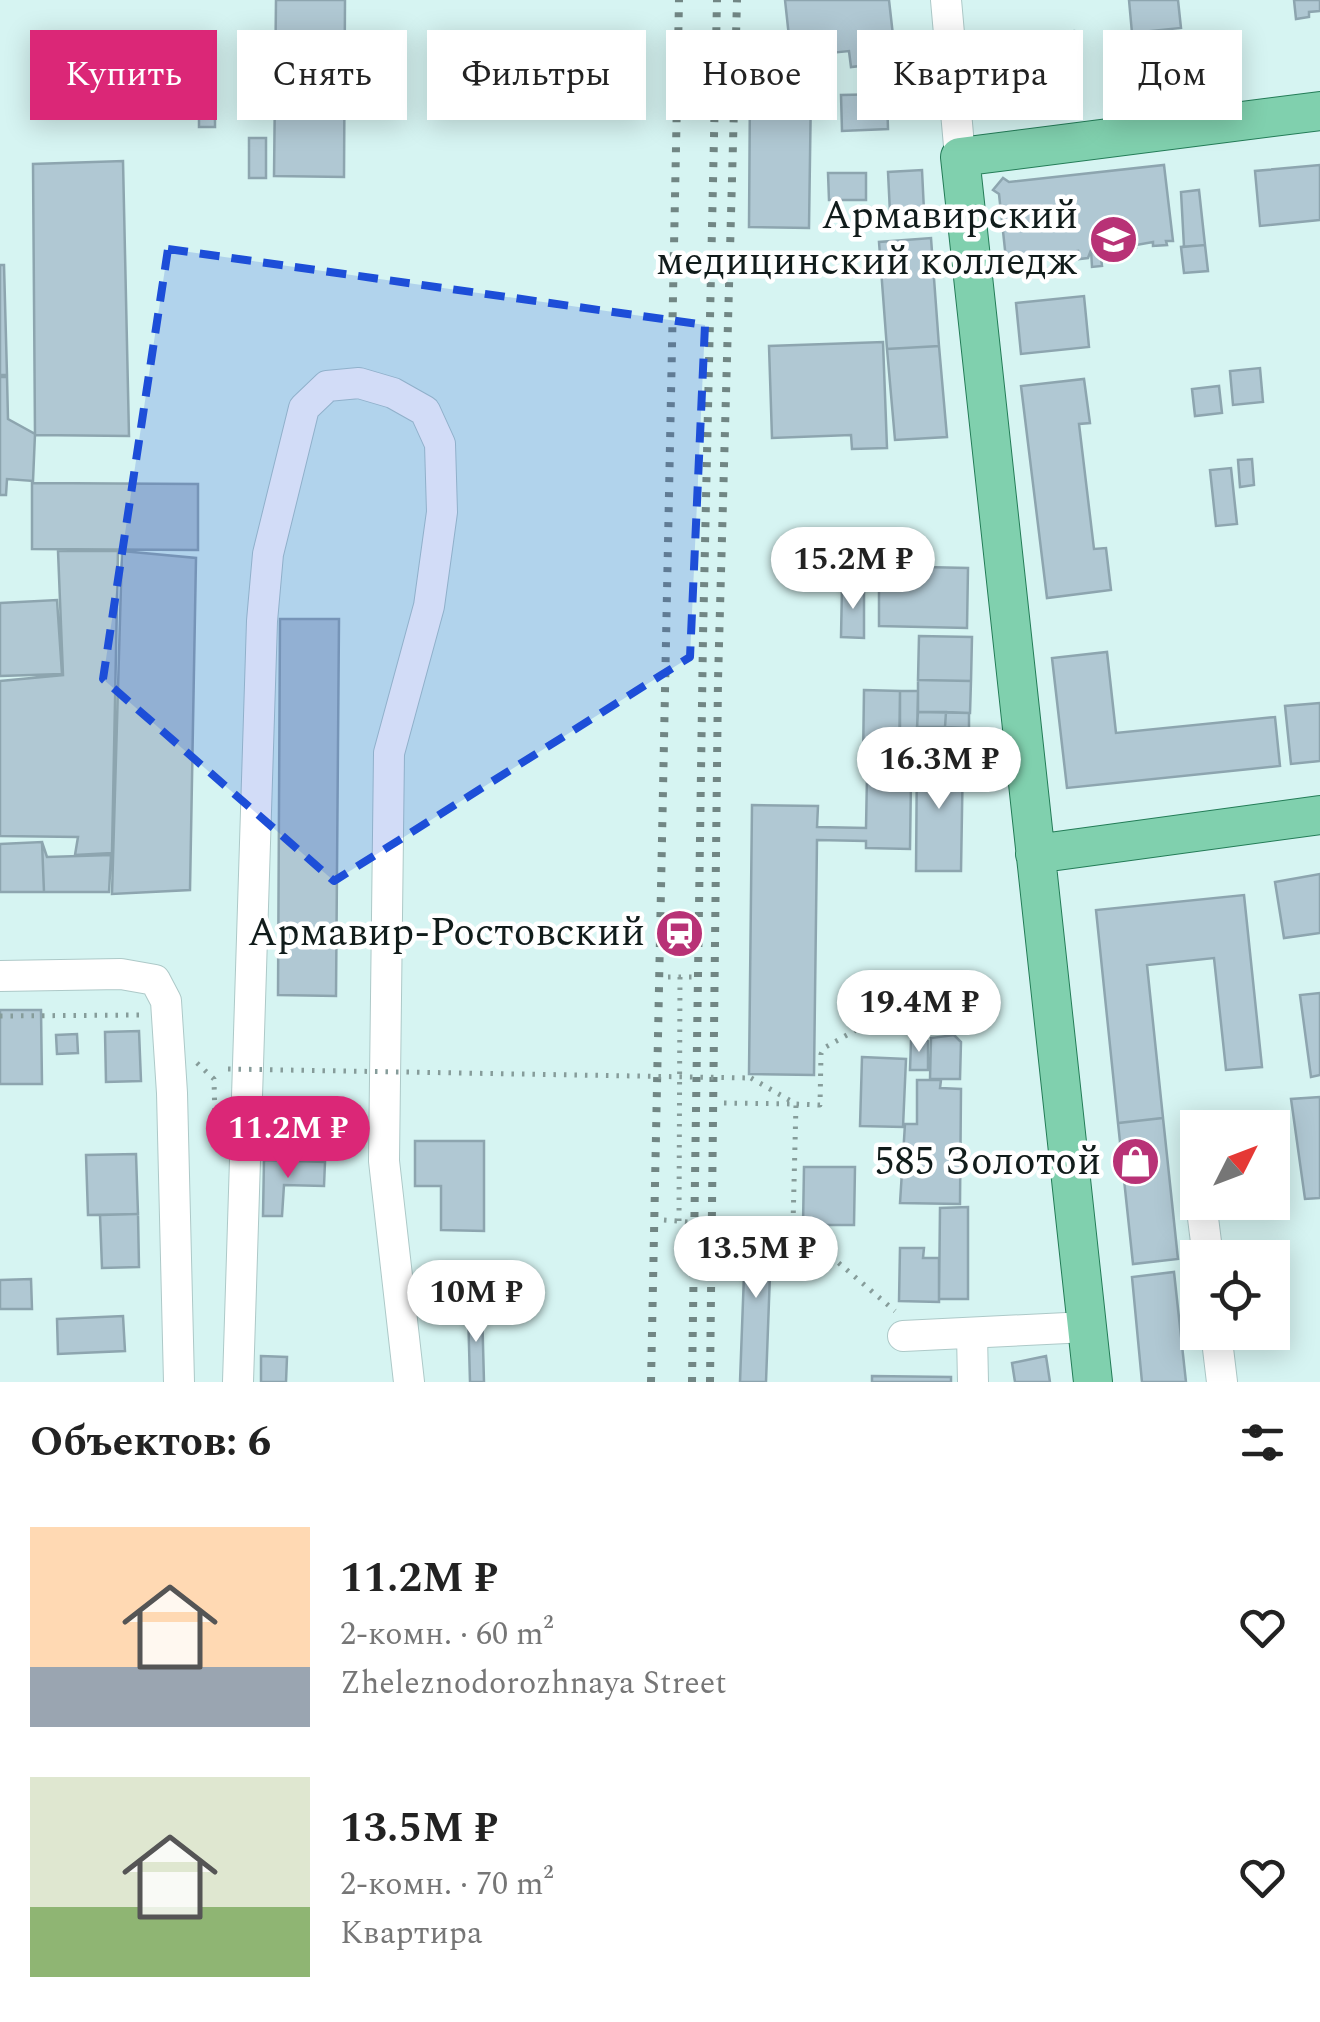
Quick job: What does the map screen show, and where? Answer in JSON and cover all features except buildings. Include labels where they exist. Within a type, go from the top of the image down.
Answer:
[{"type":"main road","points":[[1093,1382],[960,156],[1320,110]]},
{"type":"main road","points":[[1035,854],[1320,815]]},
{"type":"street","points":[[946,0],[960,156]]},
{"type":"street","points":[[238,1382],[262,621],[268,554],[304,408],[327,386],[359,383],[393,392],[425,411],[440,444],[442,512],[429,606],[389,754],[384,1161],[409,1382]]},
{"type":"street","points":[[0,976],[122,974],[155,980],[166,1001],[179,1382]]},
{"type":"street","points":[[905,1328],[972,1334],[1087,1327]]},
{"type":"street","points":[[972,1334],[973,1382]]},
{"type":"street","points":[[1218,1350],[1222,1382]]},
{"type":"path","points":[[668,976],[692,977]]},
{"type":"path","points":[[680,977],[680,1221]]},
{"type":"path","points":[[0,1016],[150,1015],[214,1080],[215,1121],[230,1121]]},
{"type":"path","points":[[724,1104],[820,1105],[820,1062],[824,1048],[877,1018]]},
{"type":"path","points":[[228,1069],[751,1078],[796,1104]]},
{"type":"path","points":[[796,1104],[793,1224],[905,1328]]},
{"type":"path","points":[[664,1220],[690,1222]]},
{"type":"highlighted area","points":[[168,249],[705,325],[690,657],[334,881],[103,679]]},
{"type":"railway","points":[[651,1382],[679,0]]},
{"type":"railway","points":[[692,1382],[717,0]]},
{"type":"railway","points":[[710,1382],[718,680],[737,0]]},
{"type":"place","name":"Армавирский медицинский колледж","points":[[1113,239]]},
{"type":"place","name":"Армавир-Ростовский","points":[[680,933]]},
{"type":"place","name":"585 Золотой","points":[[1136,1162]]}]
